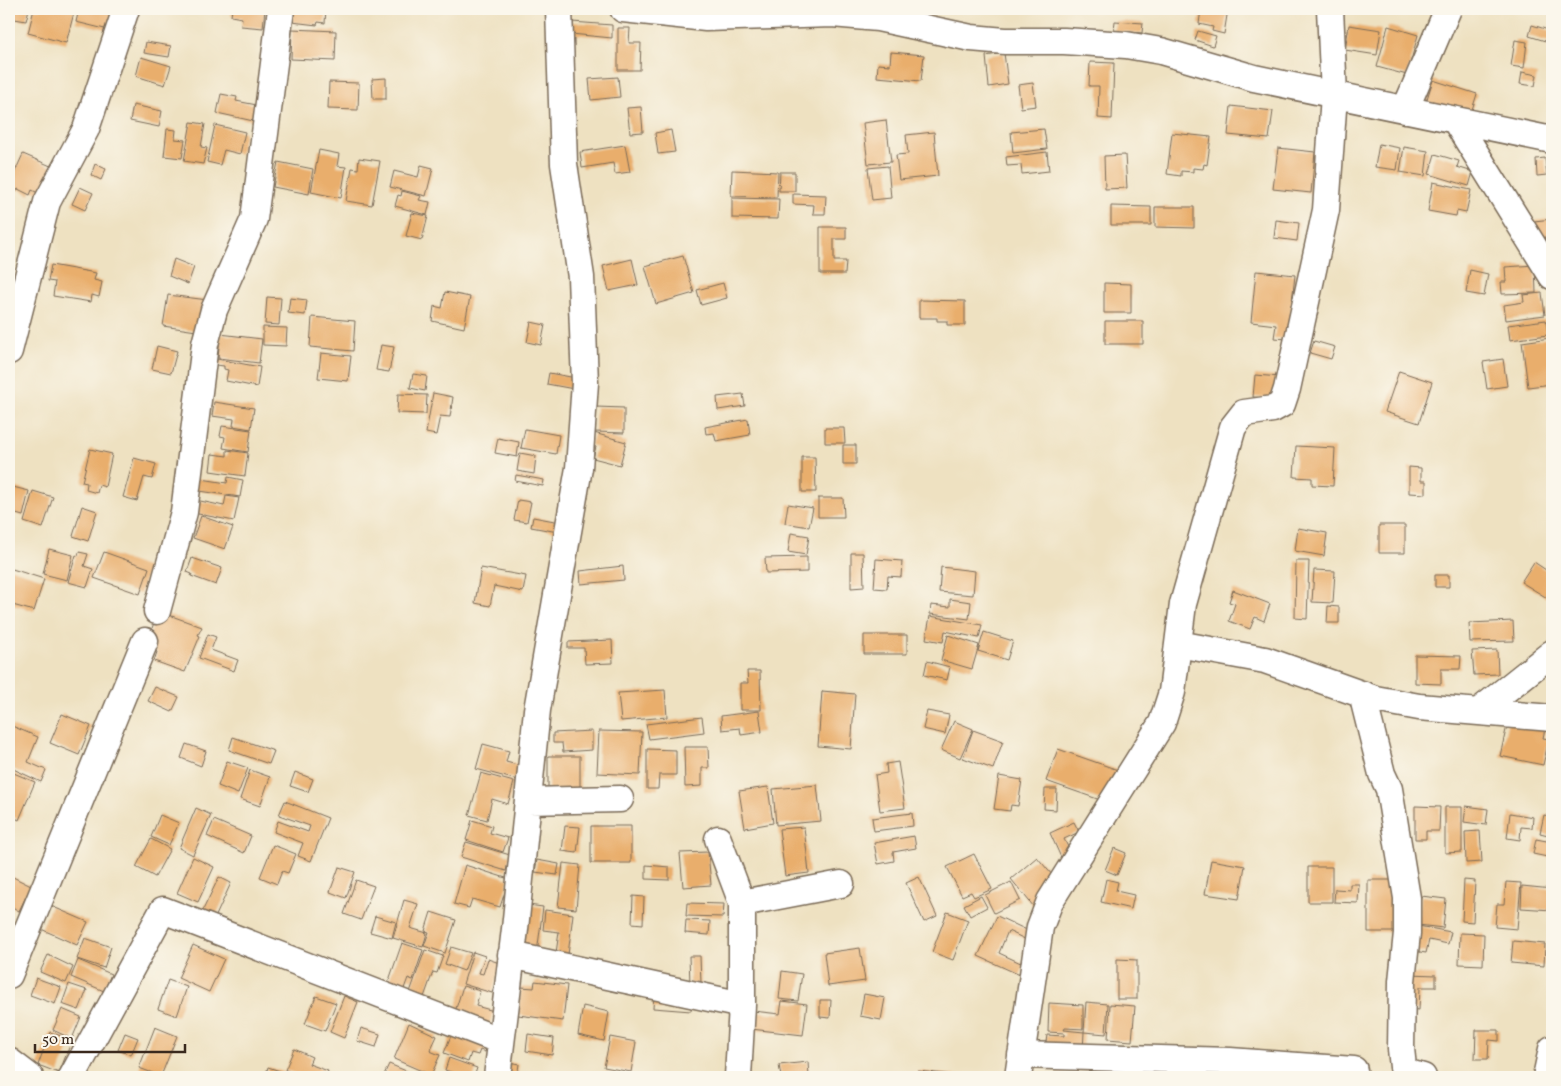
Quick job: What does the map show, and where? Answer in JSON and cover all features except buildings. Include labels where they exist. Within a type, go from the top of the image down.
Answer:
[{"type":"street","points":[[9,351],[47,202],[86,129],[126,9]]},
{"type":"street","points":[[157,611],[184,512],[205,344],[214,310],[254,219],[281,9]]},
{"type":"street","points":[[497,1077],[515,929],[537,710],[579,468],[585,383],[580,278],[564,164],[559,9]]},
{"type":"street","points":[[623,9],[706,18],[832,14],[878,18],[970,38],[996,41],[1064,41],[1126,45],[1161,51],[1254,78],[1552,140]]},
{"type":"street","points":[[1330,9],[1334,95],[1326,210],[1287,389],[1282,404],[1273,409],[1244,413],[1234,427],[1183,604],[1172,692],[1162,723],[1050,901],[1040,927],[1020,1066],[1354,1070],[1352,1077]]},
{"type":"street","points":[[1405,110],[1448,9]]},
{"type":"street","points":[[1455,120],[1552,276]]},
{"type":"street","points":[[9,975],[145,641]]},
{"type":"street","points":[[1178,644],[1265,660],[1375,699],[1419,707],[1552,718]]},
{"type":"street","points":[[1478,712],[1552,652]]},
{"type":"street","points":[[1362,694],[1382,774],[1389,789],[1407,898],[1407,934],[1402,981],[1401,1049],[1403,1067],[1409,1073],[1423,1077]]},
{"type":"street","points":[[528,801],[620,799]]},
{"type":"street","points":[[718,839],[742,903],[742,1005],[738,1077]]},
{"type":"street","points":[[742,903],[841,884]]},
{"type":"street","points":[[72,1077],[164,910],[501,1041]]},
{"type":"street","points":[[511,955],[742,1005]]},
{"type":"street","points":[[1546,1077],[1552,1049]]},
{"type":"street","points":[[9,1061],[30,1077]]}]
